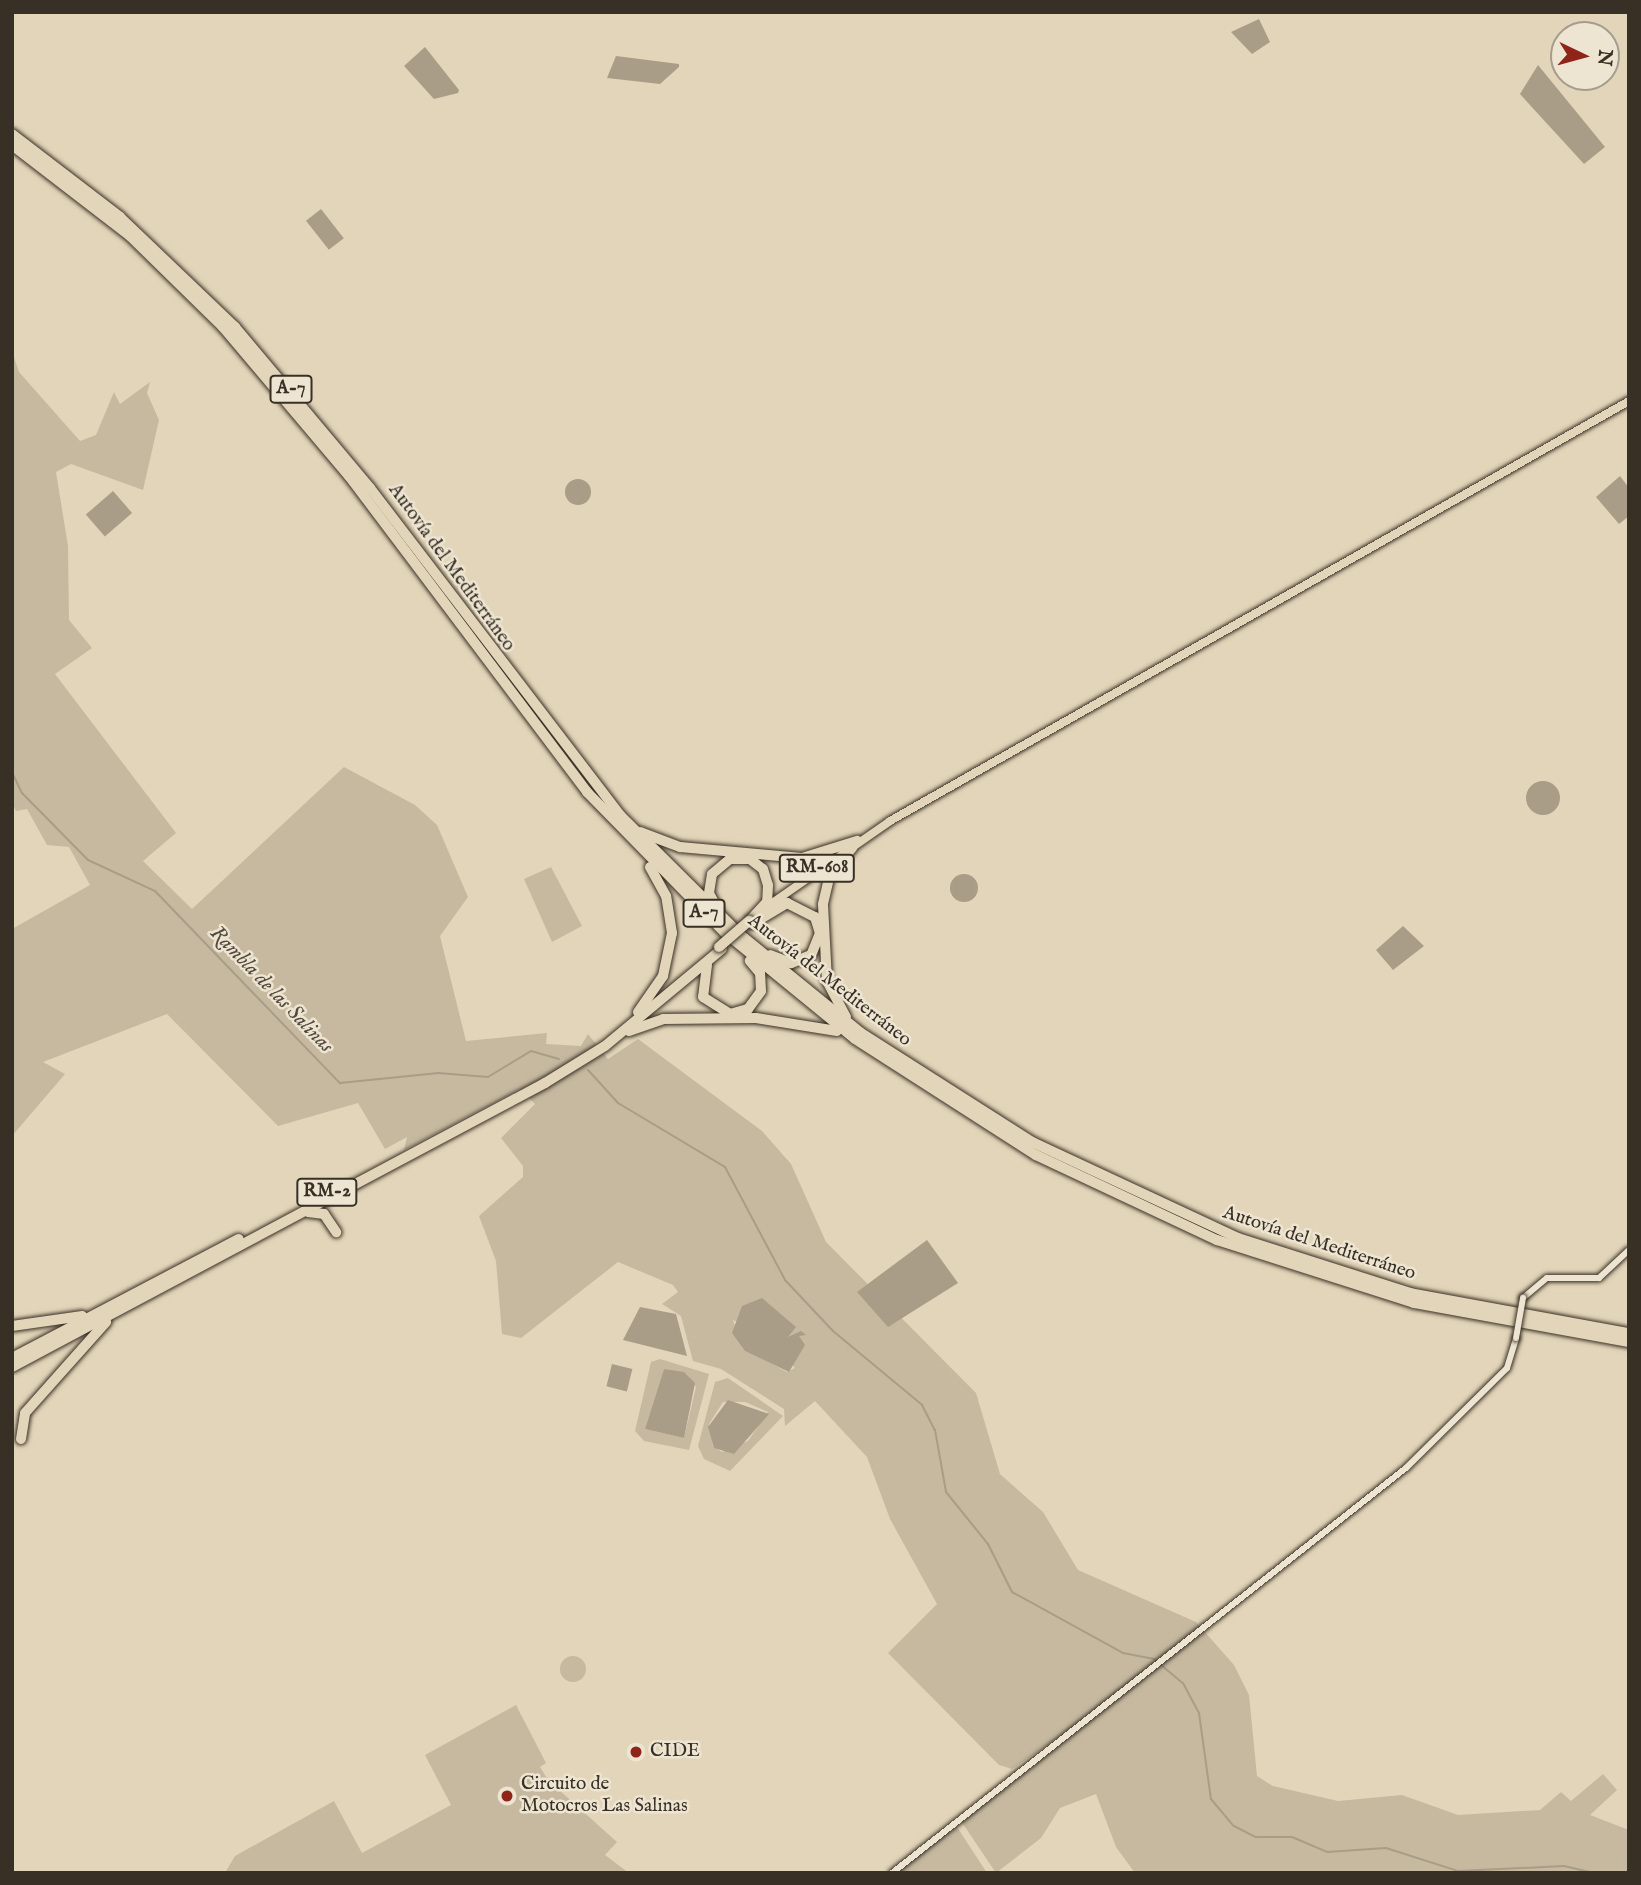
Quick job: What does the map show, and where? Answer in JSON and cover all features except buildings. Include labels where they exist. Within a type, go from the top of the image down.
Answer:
[{"type":"highway","name":"Autovía del Mediterráneo","points":[[12,134],[153,246],[262,356],[600,790],[766,957],[948,1092],[1115,1186],[1277,1252],[1448,1302],[1629,1333]]},
{"type":"highway","name":"Autovía del Mediterráneo","points":[[12,145],[167,270],[271,380],[587,792],[724,932],[855,1039],[1036,1155],[1217,1240],[1435,1308],[1629,1342]]},
{"type":"highway","points":[[600,790],[718,910],[760,948],[846,1017],[948,1092]]},
{"type":"highway","points":[[587,792],[647,861],[760,973],[757,1001],[739,1013],[719,1012],[703,997],[701,975],[720,948]]},
{"type":"highway","points":[[640,831],[680,847],[802,858],[857,842]]},
{"type":"highway","points":[[846,1017],[827,981],[824,896],[835,864],[857,842]]},
{"type":"highway","points":[[718,910],[709,893],[712,874],[730,859],[750,859],[763,869],[768,885],[766,902],[751,922]]},
{"type":"highway","points":[[636,1015],[663,976],[673,933],[666,896],[647,861]]},
{"type":"highway","points":[[751,922],[794,903],[819,924],[818,943],[802,961],[785,963],[760,948]]},
{"type":"highway","name":"RM-2","points":[[12,1367],[351,1186],[605,1046],[751,922]]},
{"type":"highway","name":"RM-2","points":[[12,1358],[530,1084],[636,1015],[720,948]]},
{"type":"highway","points":[[605,1046],[663,1019],[807,1021],[855,1039]]},
{"type":"highway","points":[[258,1236],[317,1211],[338,1231],[332,1206],[351,1186]]},
{"type":"highway","points":[[21,1439],[25,1413],[86,1339],[155,1291]]},
{"type":"highway","points":[[12,1326],[72,1320],[118,1302]]},
{"type":"main road","points":[[751,922],[857,842],[890,821],[1629,401]]},
{"type":"main road","points":[[892,1873],[1152,1665],[1406,1468],[1504,1371],[1516,1338],[1523,1298],[1548,1278],[1599,1278],[1629,1250]]},
{"type":"shaded area","points":[[1259,19],[1270,42],[1252,54],[1231,32]]},
{"type":"shaded area","points":[[425,47],[459,90],[458,93],[434,99],[404,66]]},
{"type":"shaded area","points":[[616,56],[679,64],[679,67],[660,84],[607,78]]},
{"type":"shaded area","points":[[1538,65],[1550,80],[1550,91],[1559,91],[1605,147],[1584,164],[1520,94]]},
{"type":"shaded area","points":[[321,209],[344,238],[329,250],[306,221]]},
{"type":"shaded area","points":[[12,351],[19,372],[80,441],[96,435],[114,392],[120,404],[150,382],[147,393],[159,420],[143,490],[71,464],[56,472],[68,546],[69,620],[92,648],[55,674],[176,833],[143,861],[192,909],[344,767],[415,805],[437,825],[468,897],[440,936],[466,1041],[547,1033],[546,1044],[581,1046],[588,1034],[608,1059],[638,1039],[762,1131],[791,1164],[826,1242],[976,1393],[1000,1474],[1043,1512],[1078,1570],[1196,1622],[1234,1665],[1249,1695],[1257,1776],[1273,1786],[1338,1801],[1402,1795],[1458,1815],[1540,1810],[1561,1792],[1571,1801],[1603,1774],[1617,1790],[1590,1815],[1629,1830],[1629,1873],[1135,1873],[1116,1847],[1096,1794],[1060,1808],[1041,1838],[996,1873],[961,1821],[1109,1703],[1012,1769],[999,1765],[888,1653],[937,1604],[890,1519],[867,1457],[815,1401],[785,1426],[784,1409],[721,1369],[693,1361],[681,1316],[662,1304],[678,1292],[673,1285],[618,1262],[521,1338],[502,1334],[496,1261],[479,1216],[523,1177],[523,1166],[501,1138],[535,1104],[520,1089],[404,1150],[407,1137],[385,1149],[358,1103],[278,1126],[167,1014],[43,1062],[65,1074],[12,1136],[12,929],[90,885],[69,847],[47,845],[27,809],[16,811],[12,803]],"holes":[[[733,1320],[766,1335],[768,1354],[782,1354],[795,1368],[787,1372],[743,1348]]]},
{"type":"shaded area","points":[[1620,476],[1629,488],[1629,516],[1619,524],[1596,497]]},
{"type":"shaded area","points":[[578,479],[587,483],[591,492],[587,501],[578,505],[569,501],[565,492],[569,483]]},
{"type":"shaded area","points":[[113,491],[132,513],[105,537],[86,515]]},
{"type":"shaded area","points":[[1543,781],[1555,786],[1560,798],[1555,810],[1543,815],[1531,810],[1526,798],[1531,786]]},
{"type":"shaded area","points":[[551,867],[582,926],[552,942],[524,879]]},
{"type":"shaded area","points":[[964,874],[974,878],[978,888],[974,898],[964,902],[954,898],[950,888],[954,878]]},
{"type":"shaded area","points":[[1403,926],[1424,946],[1393,970],[1376,950]]},
{"type":"shaded area","points":[[927,1240],[958,1283],[888,1327],[857,1292]]},
{"type":"shaded area","points":[[762,1298],[796,1327],[788,1337],[801,1331],[806,1335],[799,1336],[805,1345],[789,1372],[745,1351],[732,1333],[742,1306]]},
{"type":"shaded area","points":[[640,1307],[676,1314],[687,1356],[623,1340]]},
{"type":"shaded area","points":[[660,1359],[709,1374],[689,1450],[644,1441],[635,1431],[651,1362]],"holes":[[[664,1369],[687,1375],[696,1387],[684,1438],[645,1429]]]},
{"type":"shaded area","points":[[612,1364],[632,1369],[627,1391],[606,1386]]},
{"type":"shaded area","points":[[664,1369],[684,1372],[695,1383],[684,1438],[645,1429]]},
{"type":"shaded area","points":[[728,1378],[783,1416],[730,1471],[704,1459],[698,1446],[715,1382]],"holes":[[[723,1402],[745,1402],[768,1412],[748,1441],[722,1452],[713,1446],[709,1424]]]},
{"type":"shaded area","points":[[728,1400],[769,1414],[734,1454],[714,1448],[708,1427]]},
{"type":"shaded area","points":[[573,1656],[582,1660],[586,1669],[582,1678],[573,1682],[564,1678],[560,1669],[564,1660]]},
{"type":"shaded area","name":"Circuito de Motocros Las Salinas","points":[[516,1705],[546,1763],[540,1767],[548,1780],[617,1842],[605,1855],[629,1873],[225,1873],[235,1856],[334,1801],[362,1853],[451,1805],[425,1755]]},
{"type":"shaded area","points":[[957,1827],[987,1873],[897,1873],[953,1828]]},
{"type":"waterway","name":"Rambla de las Salinas","points":[[12,772],[22,793],[88,860],[155,891],[340,1083],[438,1073],[488,1077],[531,1051],[559,1059]]},
{"type":"waterway","name":"Rambla de las Salinas","points":[[588,1070],[618,1103],[725,1167],[785,1280],[833,1331],[922,1405],[935,1430],[946,1492],[988,1544],[1012,1592],[1123,1653],[1154,1659],[1183,1683],[1199,1713],[1211,1799],[1234,1826],[1256,1837],[1292,1837],[1327,1852],[1386,1848],[1458,1871],[1564,1866],[1595,1873]]},
{"type":"place","name":"CIDE","points":[[636,1752]]},
{"type":"place","name":"Circuito de Motocros Las Salinas","points":[[507,1796]]}]
